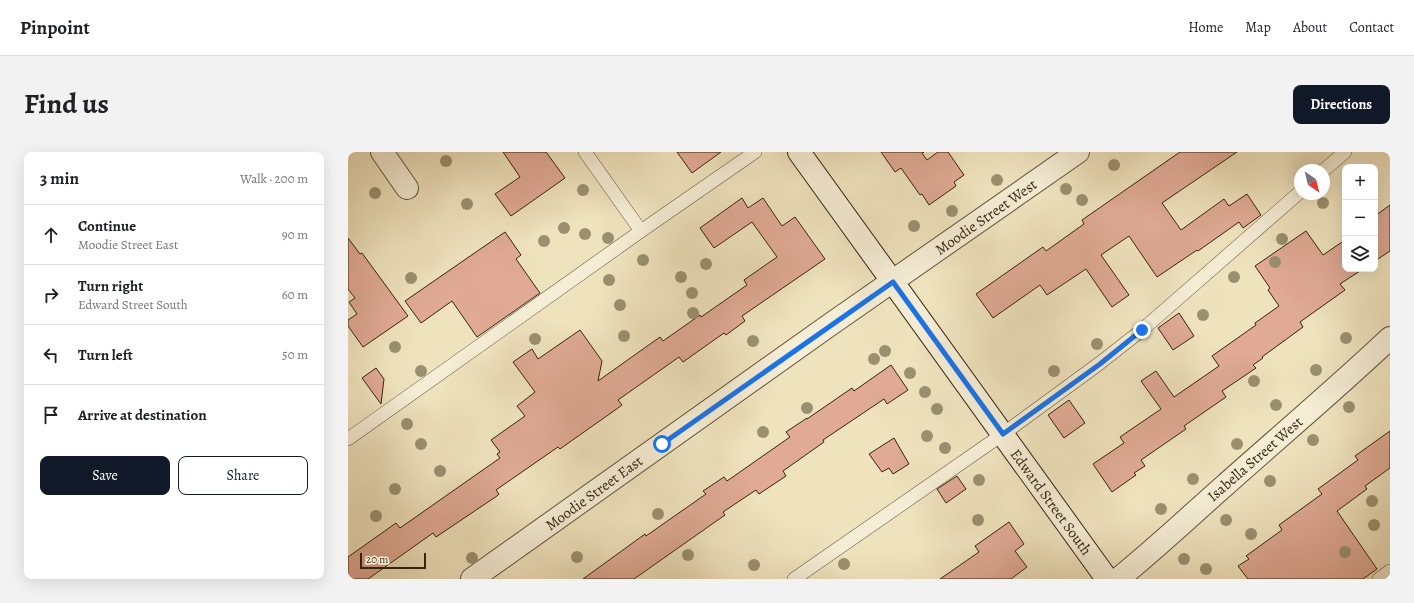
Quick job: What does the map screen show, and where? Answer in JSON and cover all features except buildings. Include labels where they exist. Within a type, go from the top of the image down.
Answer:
[{"type":"street","points":[[382,152],[407,188]]},
{"type":"street","name":"Edward Street South","points":[[798,152],[1107,579]]},
{"type":"street","name":"Moodie Street West","points":[[893,282],[1078,152]]},
{"type":"street","name":"Moodie Street East","points":[[472,579],[831,324],[893,282]]},
{"type":"street","name":"Isabella Street West","points":[[1118,579],[1150,553],[1390,338]]},
{"type":"lane","points":[[585,152],[641,231]]},
{"type":"lane","points":[[348,439],[755,152]]},
{"type":"lane","points":[[1330,165],[1345,152]]},
{"type":"lane","points":[[794,579],[1003,434],[1100,364],[1142,330],[1294,197]]},
{"type":"lane","points":[[1379,579],[1390,571]]},
{"type":"route","points":[[662,444],[831,324],[893,282],[1003,434],[1100,364],[1142,330]]}]
